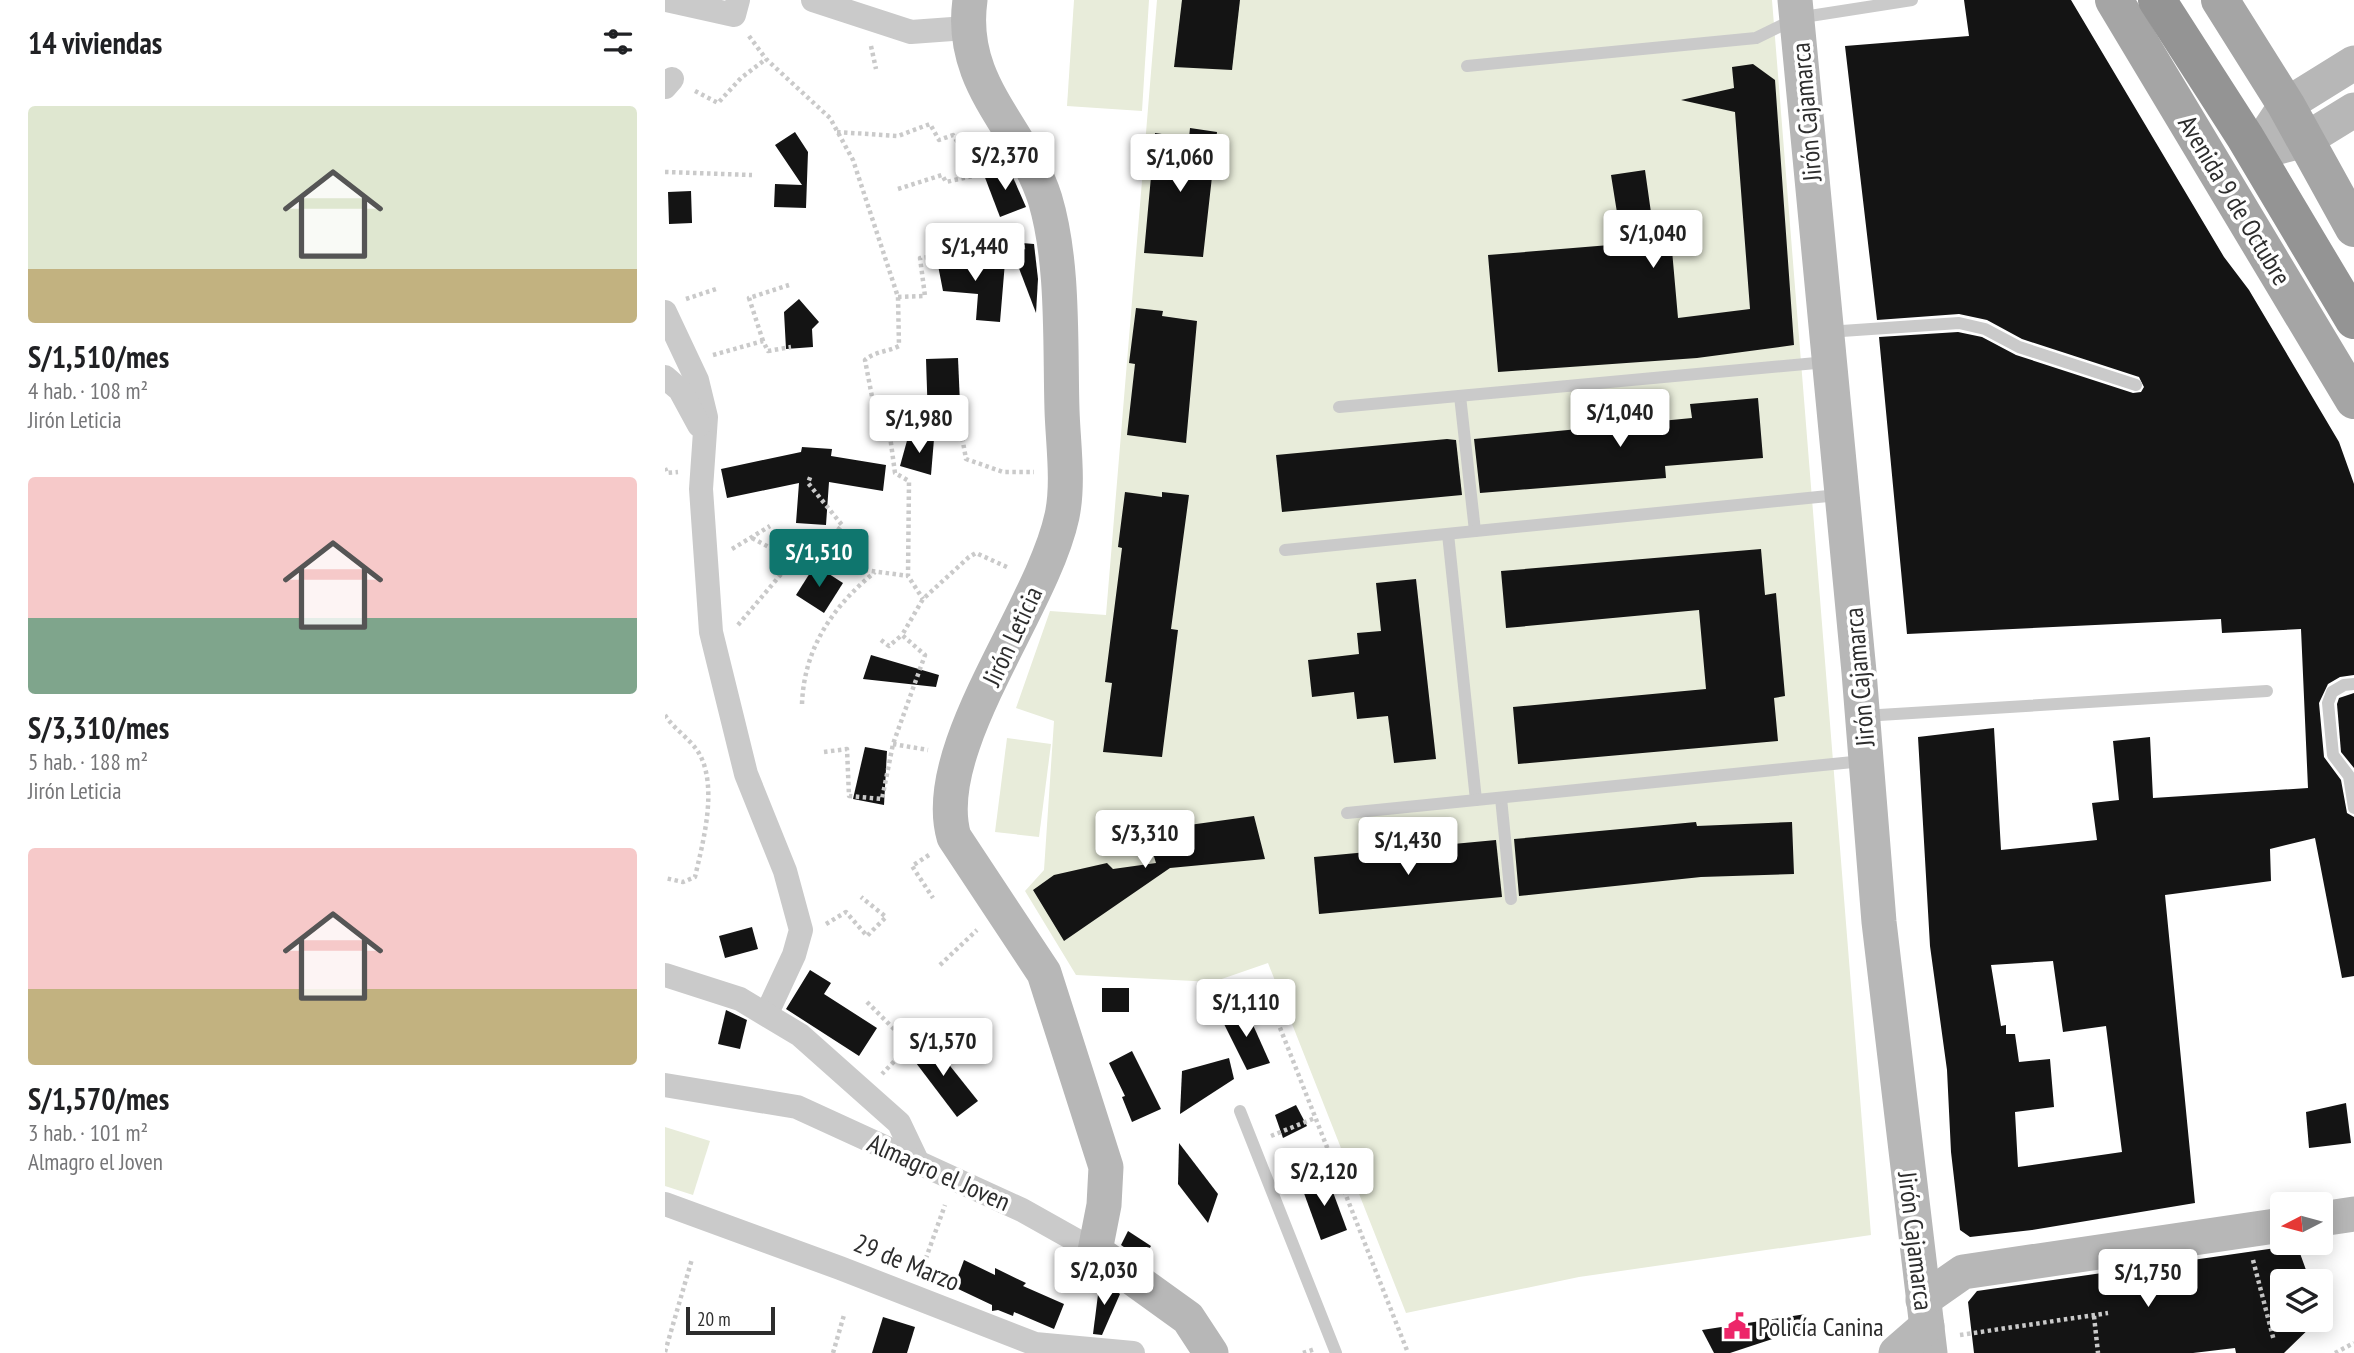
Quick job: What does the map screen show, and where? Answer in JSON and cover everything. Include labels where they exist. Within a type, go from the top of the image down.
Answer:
[{"type":"highway","points":[[2157,0],[2255,153],[2354,320]]},
{"type":"main road","name":"Avenida 9 de Octubre","points":[[2114,0],[2354,400]]},
{"type":"main road","points":[[2220,0],[2286,105],[2354,228]]},
{"type":"street","points":[[666,0],[736,7]]},
{"type":"street","points":[[813,0],[911,32],[968,14]]},
{"type":"street","name":"Jirón Cajamarca","points":[[1796,9],[1889,1018],[1927,1330]]},
{"type":"street","name":"Jirón Leticia","points":[[968,14],[984,84],[1045,198],[1053,244],[1063,473],[1062,515],[1039,581],[970,724],[952,777],[948,803],[949,820],[955,839],[1005,910],[1044,973],[1106,1167],[1104,1205],[1095,1251]]},
{"type":"street","points":[[2255,153],[2286,105],[2354,63]]},
{"type":"street","points":[[2255,153],[2305,140],[2354,110]]},
{"type":"street","points":[[670,307],[706,416],[701,489],[711,632],[746,774],[785,871],[800,933],[795,955],[767,1013]]},
{"type":"street","points":[[665,377],[680,390],[704,435]]},
{"type":"street","points":[[665,975],[740,999],[800,1035],[899,1123],[918,1163]]},
{"type":"street","name":"Almagro el Joven","points":[[665,1085],[797,1107],[1022,1210],[1095,1251],[1188,1318],[1211,1353]]},
{"type":"street","name":"29 de Marzo","points":[[665,1204],[1035,1344],[1133,1353]]},
{"type":"street","points":[[2333,1217],[2354,1214]]},
{"type":"street","points":[[1896,1353],[1927,1330],[1963,1272],[2270,1227]]},
{"type":"street","points":[[1201,1353],[1211,1353]]},
{"type":"lane","points":[[1467,66],[1756,38],[1796,9],[1912,0]]},
{"type":"lane","points":[[1339,407],[1460,396],[1828,347],[1959,323],[1985,330],[2019,347],[2136,385]]},
{"type":"lane","points":[[1460,396],[1475,531]]},
{"type":"lane","points":[[1285,550],[1842,495]]},
{"type":"lane","points":[[1448,534],[1476,800]]},
{"type":"lane","points":[[2354,684],[2332,692],[2328,703],[2333,755],[2349,776],[2354,808]]},
{"type":"lane","points":[[1863,716],[2267,691]]},
{"type":"lane","points":[[1347,813],[1867,761]]},
{"type":"lane","points":[[1501,797],[1511,900]]},
{"type":"lane","points":[[1240,1111],[1336,1353]]},
{"type":"path","points":[[736,7],[766,59],[830,118],[853,160],[898,297],[898,346],[889,351],[874,353],[865,360],[873,402],[887,414],[895,473],[909,481],[908,576],[923,599]]},
{"type":"path","points":[[669,83],[718,103],[741,78],[766,59]]},
{"type":"path","points":[[837,132],[898,136],[930,124],[939,140],[953,135],[980,176]]},
{"type":"path","points":[[898,189],[942,175],[946,181],[980,176],[1026,161]]},
{"type":"path","points":[[665,172],[752,174]]},
{"type":"path","points":[[898,297],[925,296],[920,258],[1053,244]]},
{"type":"path","points":[[789,285],[749,298],[768,351],[791,347]]},
{"type":"path","points":[[670,307],[719,288]]},
{"type":"path","points":[[689,361],[763,341]]},
{"type":"path","points":[[961,431],[966,460],[1003,472],[1063,473]]},
{"type":"path","points":[[717,658],[741,619],[793,560],[831,539],[842,525],[808,483],[811,475]]},
{"type":"path","points":[[708,566],[770,526]]},
{"type":"path","points":[[752,538],[793,560],[908,576]]},
{"type":"path","points":[[881,640],[889,646],[902,635],[923,599],[976,553],[1039,581]]},
{"type":"path","points":[[802,704],[803,687],[813,646],[833,614],[876,571]]},
{"type":"path","points":[[824,752],[847,749],[849,796],[882,799],[893,744],[925,655],[902,635]]},
{"type":"path","points":[[665,715],[701,755],[708,784],[702,845],[695,877],[683,881],[665,878]]},
{"type":"path","points":[[933,898],[912,866],[955,839]]},
{"type":"path","points":[[800,933],[813,931],[846,912],[867,936],[886,917],[861,897]]},
{"type":"path","points":[[940,965],[963,941],[1005,910]]},
{"type":"path","points":[[1262,982],[1408,1353]]},
{"type":"path","points":[[864,1092],[910,1045],[867,1002]]},
{"type":"path","points":[[1254,1143],[1315,1118]]},
{"type":"path","points":[[913,1296],[954,1180]]},
{"type":"path","points":[[2246,1230],[2274,1341]]},
{"type":"path","points":[[665,1352],[692,1259]]},
{"type":"path","points":[[1927,1330],[2108,1313]]},
{"type":"path","points":[[833,1353],[844,1315]]},
{"type":"path","points":[[2094,1315],[2098,1353]]},
{"type":"path","points":[[2335,1353],[2354,1343]]},
{"type":"green space","points":[[1074,0],[1149,0],[1142,111],[1067,106]]},
{"type":"green space","points":[[1157,0],[1772,0],[1871,1235],[1579,1277],[1406,1313],[1268,963],[1213,982],[1076,975],[1025,891],[1044,870],[1054,721],[1016,708],[1050,611],[1106,615]]},
{"type":"green space","points":[[1007,738],[1051,744],[1039,837],[995,832]]},
{"type":"green space","points":[[665,1127],[710,1141],[693,1195],[665,1186]]},
{"type":"building","points":[[1182,0],[1240,0],[1232,70],[1174,67]]},
{"type":"building","points":[[1964,0],[2071,0],[2224,257],[2249,290],[2339,442],[2354,484],[2354,675],[2340,677],[2328,684],[2319,703],[2324,757],[2341,780],[2347,813],[2354,817],[2354,976],[2342,978],[2315,838],[2270,849],[2271,881],[2165,895],[2195,1203],[2032,1230],[1970,1237],[1960,1230],[1951,1152],[1947,1070],[1930,946],[1918,737],[1994,728],[2001,850],[2097,840],[2092,803],[2119,800],[2113,741],[2150,737],[2153,798],[2308,788],[2301,629],[2222,633],[2221,619],[1907,634],[1879,337],[1958,332],[1982,337],[2016,355],[2133,393],[2141,392],[2144,387],[2139,377],[2022,339],[1987,320],[1959,314],[1877,320],[1845,46],[1969,36]],"holes":[[[2053,961],[2063,1032],[2106,1026],[2122,1152],[2018,1167],[2015,1112],[2054,1107],[2050,1059],[2019,1062],[2015,1034],[2006,1034],[2006,1025],[2001,1026],[1991,965]]]},
{"type":"building","points":[[1753,64],[1775,80],[1794,345],[1697,358],[1498,372],[1488,255],[1622,244],[1611,175],[1645,170],[1655,241],[1671,239],[1678,318],[1750,309],[1735,112],[1681,100],[1734,88],[1732,67]]},
{"type":"building","points":[[1190,128],[1217,132],[1203,257],[1144,253],[1155,133],[1189,138]]},
{"type":"building","points":[[795,132],[808,152],[806,208],[774,207],[775,184],[802,185],[775,145]]},
{"type":"building","points":[[1008,166],[1026,207],[1000,217],[984,175]]},
{"type":"building","points":[[691,191],[692,223],[669,224],[668,192]]},
{"type":"building","points":[[1009,242],[1034,244],[1038,279],[1036,313]]},
{"type":"building","points":[[936,255],[1005,262],[1000,322],[976,320],[978,294],[943,291]]},
{"type":"building","points":[[799,299],[819,322],[812,329],[813,347],[786,349],[784,312]]},
{"type":"building","points":[[1136,308],[1163,311],[1162,316],[1197,321],[1186,443],[1127,435],[1135,364],[1129,363]]},
{"type":"building","points":[[958,358],[961,427],[928,420],[926,359]]},
{"type":"building","points":[[1758,398],[1763,458],[1665,466],[1666,478],[1480,493],[1474,439],[1692,418],[1690,404]]},
{"type":"building","points":[[908,437],[934,439],[931,475],[900,466]]},
{"type":"building","points":[[1456,440],[1462,495],[1282,512],[1276,455]]},
{"type":"building","points":[[802,447],[832,449],[831,456],[886,465],[883,491],[829,482],[826,525],[796,523],[799,483],[727,498],[721,469],[801,452]]},
{"type":"building","points":[[1125,492],[1162,497],[1162,492],[1189,495],[1171,629],[1178,630],[1162,757],[1103,752],[1112,683],[1105,682],[1122,548],[1118,547]]},
{"type":"building","points":[[1761,549],[1765,595],[1776,593],[1785,696],[1774,698],[1778,741],[1518,764],[1513,707],[1706,689],[1699,610],[1506,628],[1501,571]]},
{"type":"building","points":[[815,565],[843,583],[824,613],[796,595]]},
{"type":"building","points":[[1416,579],[1436,759],[1394,763],[1388,716],[1357,719],[1354,692],[1312,697],[1308,660],[1359,654],[1357,633],[1381,631],[1376,583]]},
{"type":"building","points":[[871,655],[939,675],[936,687],[863,679]]},
{"type":"building","points":[[2354,693],[2354,768],[2341,752],[2337,704],[2339,698]]},
{"type":"building","points":[[865,747],[887,751],[884,805],[853,799]]},
{"type":"building","points":[[1254,816],[1265,859],[1170,868],[1064,941],[1033,890],[1054,875],[1107,863],[1113,869],[1156,863],[1146,831]]},
{"type":"building","points":[[1696,822],[1697,826],[1792,822],[1794,874],[1701,877],[1519,896],[1514,839]]},
{"type":"building","points":[[1496,840],[1502,897],[1319,914],[1314,857]]},
{"type":"building","points":[[752,927],[758,949],[725,958],[719,936]]},
{"type":"building","points":[[810,970],[831,983],[824,994],[877,1028],[859,1056],[786,1009]]},
{"type":"building","points":[[1102,988],[1129,988],[1129,1012],[1102,1012]]},
{"type":"building","points":[[1245,1007],[1270,1063],[1247,1070],[1221,1018]]},
{"type":"building","points":[[726,1010],[747,1020],[740,1049],[718,1044]]},
{"type":"building","points":[[927,1037],[978,1101],[957,1117],[910,1055]]},
{"type":"building","points":[[1132,1051],[1161,1109],[1132,1122],[1122,1097],[1125,1096],[1109,1063]]},
{"type":"building","points":[[1229,1058],[1234,1079],[1180,1114],[1182,1071]]},
{"type":"building","points":[[2346,1103],[2351,1143],[2309,1148],[2306,1112]]},
{"type":"building","points":[[1296,1105],[1307,1126],[1283,1138],[1275,1115]]},
{"type":"building","points":[[1179,1143],[1218,1194],[1208,1223],[1178,1184]]},
{"type":"building","points":[[1327,1176],[1347,1230],[1321,1240],[1301,1185]]},
{"type":"building","points":[[1128,1231],[1151,1246],[1142,1260],[1121,1245]]},
{"type":"building","points":[[2270,1249],[2270,1255],[2301,1255],[2306,1269],[2270,1269],[2270,1332],[2306,1332],[2284,1353],[2236,1353],[2235,1348],[2193,1353],[1974,1353],[1968,1302],[1977,1291]]},
{"type":"building","points":[[964,1260],[995,1275],[995,1268],[1026,1283],[1023,1286],[1064,1304],[1054,1329],[1014,1312],[1013,1316],[998,1310],[992,1311],[992,1305],[954,1287]]},
{"type":"building","points":[[1100,1279],[1120,1294],[1102,1335],[1093,1334]]},
{"type":"building","points":[[1806,1314],[1809,1327],[1730,1353],[1714,1353],[1702,1330]]},
{"type":"building","points":[[883,1317],[915,1327],[907,1353],[872,1353]]},
{"type":"place","name":"Policía Canina","points":[[1737,1326]]}]
